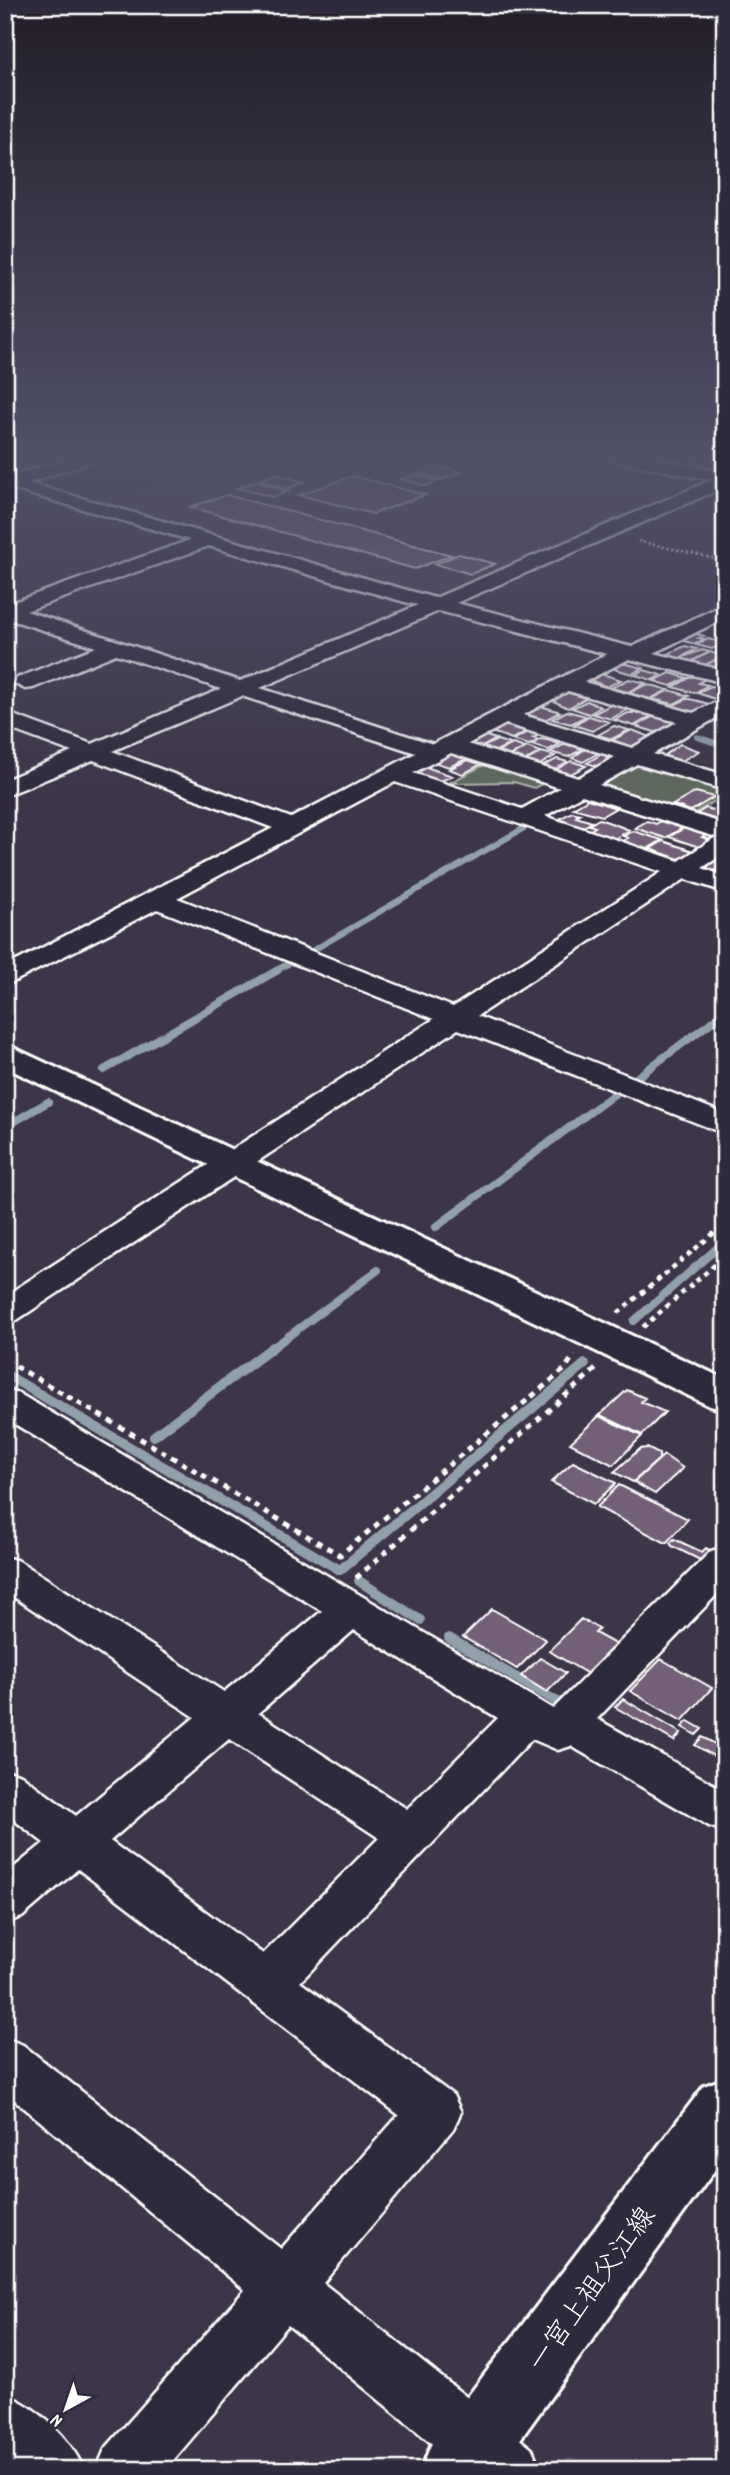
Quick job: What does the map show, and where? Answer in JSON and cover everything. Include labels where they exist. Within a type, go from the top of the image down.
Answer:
[{"type":"street","points":[[6,611],[121,570]]},
{"type":"street","points":[[316,570],[439,605],[725,677]]},
{"type":"street","points":[[5,789],[518,570]]},
{"type":"street","points":[[9,973],[566,684],[725,610]]},
{"type":"street","points":[[6,611],[242,689],[442,749],[580,786],[725,832]]},
{"type":"street","points":[[692,626],[725,635]]},
{"type":"street","points":[[25,683],[115,647]]},
{"type":"street","points":[[566,684],[696,721]]},
{"type":"street","points":[[524,818],[725,704]]},
{"type":"street","points":[[503,716],[725,783]]},
{"type":"street","points":[[5,719],[293,827]]},
{"type":"street","points":[[393,774],[725,884]]},
{"type":"street","points":[[5,1312],[725,842]]},
{"type":"street","points":[[156,899],[725,1125]]},
{"type":"street","points":[[5,1054],[725,1396]]},
{"type":"street","points":[[5,1401],[343,1602],[547,1719],[725,1813]]},
{"type":"street","points":[[267,1983],[412,1836],[725,1561]]},
{"type":"street","points":[[5,1570],[412,1836]]},
{"type":"street","points":[[5,1903],[226,1715],[343,1602]]},
{"type":"street","points":[[5,1788],[78,1840],[435,2112],[126,2470]]},
{"type":"street","points":[[5,2061],[284,2287],[481,2460]]},
{"type":"street","name":"一宮上祖父江線","points":[[481,2460],[725,2106]]},
{"type":"street","points":[[5,2423],[54,2470]]},
{"type":"path","points":[[343,1602],[725,1224]]},
{"type":"path","points":[[5,1360],[341,1555],[565,1369],[725,1256]]},
{"type":"shaded area","points":[[335,570],[505,570],[438,599]]},
{"type":"green space","points":[[642,762],[725,788],[725,795],[689,816],[598,787]]},
{"type":"green space","points":[[488,763],[546,782],[534,788],[514,782],[449,783]]},
{"type":"building","points":[[458,570],[479,570],[471,574]]},
{"type":"building","points":[[691,632],[704,636],[699,638],[704,639],[695,644],[677,639]]},
{"type":"building","points":[[708,639],[725,643],[712,649],[696,645]]},
{"type":"building","points":[[685,646],[697,649],[678,659],[666,655]]},
{"type":"building","points":[[702,650],[710,652],[690,662],[678,659]]},
{"type":"building","points":[[710,652],[723,656],[703,666],[690,662]]},
{"type":"building","points":[[723,656],[725,664],[716,669],[703,666]]},
{"type":"building","points":[[618,664],[643,668],[632,674],[611,668]]},
{"type":"building","points":[[644,670],[661,675],[652,680],[635,675]]},
{"type":"building","points":[[670,673],[687,678],[671,686],[654,681]]},
{"type":"building","points":[[602,674],[621,680],[607,687],[590,680]]},
{"type":"building","points":[[693,676],[705,679],[699,683],[708,685],[694,693],[673,687]]},
{"type":"building","points":[[629,679],[646,683],[628,692],[611,688]]},
{"type":"building","points":[[645,685],[668,690],[650,699],[629,693]]},
{"type":"building","points":[[711,686],[725,689],[725,697],[715,699],[697,693]]},
{"type":"building","points":[[669,690],[689,696],[674,704],[652,699]]},
{"type":"building","points":[[566,692],[586,698],[568,708],[551,700]]},
{"type":"building","points":[[686,699],[710,704],[694,712],[672,706]]},
{"type":"building","points":[[587,701],[601,707],[589,714],[572,708]]},
{"type":"building","points":[[614,703],[633,707],[611,719],[593,714]]},
{"type":"building","points":[[541,706],[560,712],[545,720],[525,714]]},
{"type":"building","points":[[567,711],[586,716],[571,724],[552,719]]},
{"type":"building","points":[[628,713],[651,716],[634,726],[614,720]]},
{"type":"building","points":[[589,716],[609,722],[592,731],[574,725]]},
{"type":"building","points":[[652,717],[677,722],[658,733],[635,726]]},
{"type":"building","points":[[503,724],[527,731],[512,739],[489,731]]},
{"type":"building","points":[[614,726],[629,730],[612,739],[598,735]]},
{"type":"building","points":[[632,730],[650,737],[632,747],[612,740]]},
{"type":"building","points":[[531,731],[541,734],[533,738],[539,740],[529,745],[512,740]]},
{"type":"building","points":[[483,735],[496,739],[480,748],[466,744]]},
{"type":"building","points":[[541,739],[560,744],[549,750],[531,745]]},
{"type":"building","points":[[497,740],[510,744],[492,753],[479,749]]},
{"type":"building","points":[[513,744],[525,748],[507,757],[495,753]]},
{"type":"building","points":[[680,744],[699,751],[678,763],[661,758]]},
{"type":"building","points":[[563,745],[583,749],[568,757],[550,752]]},
{"type":"building","points":[[527,747],[541,752],[521,763],[507,758]]},
{"type":"building","points":[[588,747],[602,751],[583,762],[572,758]]},
{"type":"building","points":[[542,752],[555,756],[539,765],[526,761]]},
{"type":"building","points":[[605,752],[613,754],[607,758],[612,759],[599,767],[587,763]]},
{"type":"building","points":[[450,754],[466,759],[449,767],[434,762]]},
{"type":"building","points":[[557,759],[568,762],[554,770],[543,766]]},
{"type":"building","points":[[468,760],[482,764],[463,774],[449,769]]},
{"type":"building","points":[[571,761],[586,766],[567,776],[552,772]]},
{"type":"building","points":[[426,767],[452,776],[441,781],[412,774]]},
{"type":"building","points":[[696,792],[714,797],[691,811],[673,805]]},
{"type":"building","points":[[588,799],[616,808],[602,816],[573,808]]},
{"type":"building","points":[[706,808],[725,814],[725,823],[722,825],[693,816]]},
{"type":"building","points":[[572,812],[580,814],[576,817],[592,822],[580,829],[556,821]]},
{"type":"building","points":[[599,819],[629,830],[611,841],[587,832],[595,827],[589,825]]},
{"type":"building","points":[[662,820],[684,827],[665,838],[635,828],[647,821],[656,824]]},
{"type":"building","points":[[686,827],[708,834],[702,837],[710,840],[699,847],[669,837]]},
{"type":"building","points":[[633,831],[662,840],[644,851],[620,843],[628,838],[623,836]]},
{"type":"building","points":[[663,841],[693,851],[679,859],[650,849]]},
{"type":"building","points":[[715,859],[725,862],[725,877],[706,870],[707,865]]},
{"type":"building","points":[[627,1390],[645,1398],[641,1402],[665,1412],[642,1435],[600,1415]]},
{"type":"building","points":[[599,1416],[642,1436],[613,1465],[570,1443]]},
{"type":"building","points":[[647,1448],[659,1454],[659,1459],[633,1482],[614,1472],[640,1449]]},
{"type":"building","points":[[664,1455],[683,1468],[655,1494],[634,1482]]},
{"type":"building","points":[[573,1462],[616,1483],[594,1504],[551,1482]]},
{"type":"building","points":[[619,1485],[688,1519],[666,1543],[597,1507]]},
{"type":"building","points":[[674,1539],[702,1552],[706,1548],[715,1553],[706,1563],[672,1546],[670,1543]]},
{"type":"building","points":[[492,1609],[546,1640],[517,1669],[463,1637]]},
{"type":"building","points":[[581,1619],[599,1629],[595,1633],[617,1645],[588,1674],[549,1651]]},
{"type":"building","points":[[540,1658],[566,1673],[547,1692],[521,1676]]},
{"type":"building","points":[[661,1659],[712,1688],[682,1721],[630,1691]]},
{"type":"building","points":[[623,1699],[681,1733],[674,1741],[615,1707]]},
{"type":"building","points":[[688,1721],[702,1729],[696,1735],[682,1727]]},
{"type":"building","points":[[702,1737],[725,1749],[724,1762],[695,1745]]},
{"type":"waterway","points":[[697,737],[725,746]]},
{"type":"waterway","points":[[310,952],[531,824]]},
{"type":"waterway","points":[[275,971],[295,960]]},
{"type":"waterway","points":[[104,1070],[278,970]]},
{"type":"waterway","points":[[632,1081],[725,1012]]},
{"type":"waterway","points":[[436,1227],[621,1089]]},
{"type":"waterway","points":[[5,1127],[48,1102]]},
{"type":"waterway","points":[[634,1321],[725,1241]]},
{"type":"waterway","points":[[271,1349],[378,1270]]},
{"type":"waterway","points":[[154,1436],[273,1347]]},
{"type":"waterway","points":[[5,1374],[340,1570],[585,1364]]},
{"type":"waterway","points":[[359,1581],[420,1620]]},
{"type":"waterway","points":[[449,1638],[566,1707]]}]
